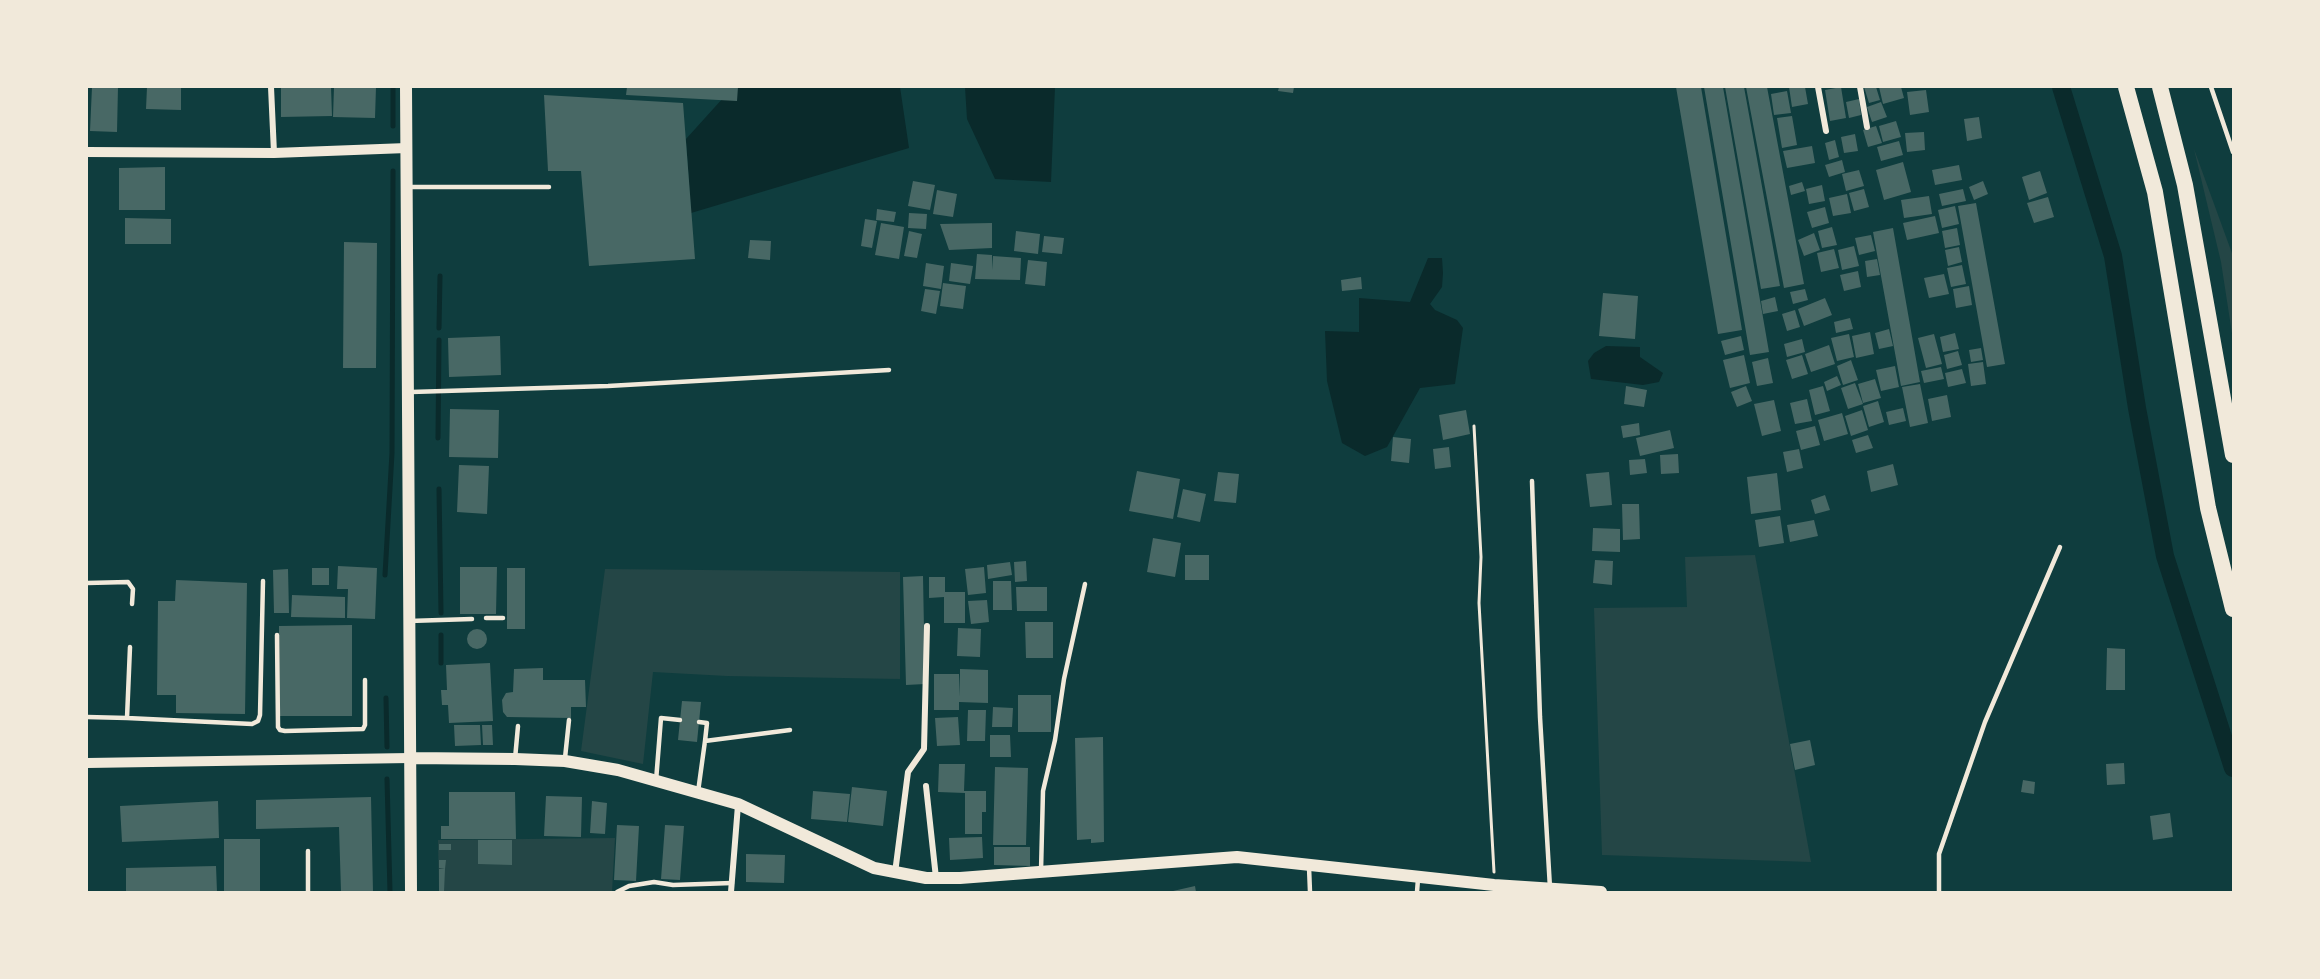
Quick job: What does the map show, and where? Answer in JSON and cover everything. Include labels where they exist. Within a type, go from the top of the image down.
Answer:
[{"type":"highway","points":[[2126,87],[2155,192],[2208,508],[2233,609]]},
{"type":"highway","points":[[2160,87],[2185,185],[2233,455]]},
{"type":"main road","points":[[406,87],[411,892]]},
{"type":"main road","points":[[410,759],[565,761],[618,770],[738,804],[874,868],[895,874],[936,879],[1237,857],[1494,885],[1601,892]]},
{"type":"street","points":[[271,87],[274,153]]},
{"type":"street","points":[[1818,87],[1826,131]]},
{"type":"street","points":[[1860,87],[1867,127]]},
{"type":"street","points":[[87,152],[274,153],[407,148]]},
{"type":"street","points":[[895,874],[908,772],[924,749],[927,626]]},
{"type":"street","points":[[87,763],[410,759]]},
{"type":"street","points":[[926,786],[936,879]]},
{"type":"street","points":[[731,892],[738,804]]},
{"type":"lane","points":[[2211,87],[2233,152]]},
{"type":"lane","points":[[407,187],[549,188]]},
{"type":"lane","points":[[408,392],[608,386],[890,370]]},
{"type":"lane","points":[[1532,480],[1540,717],[1550,889]]},
{"type":"lane","points":[[1939,892],[1939,854],[1981,733],[2060,547]]},
{"type":"lane","points":[[87,717],[252,724],[258,721],[263,581]]},
{"type":"lane","points":[[87,583],[128,582],[133,589],[132,604]]},
{"type":"lane","points":[[1041,871],[1043,791],[1085,584]]},
{"type":"lane","points":[[486,618],[503,618]]},
{"type":"lane","points":[[409,621],[472,619]]},
{"type":"lane","points":[[277,635],[278,727],[280,730],[363,729],[365,725],[365,680]]},
{"type":"lane","points":[[127,718],[130,647]]},
{"type":"lane","points":[[656,781],[661,718],[680,720]]},
{"type":"lane","points":[[565,761],[569,720]]},
{"type":"lane","points":[[698,792],[706,723],[699,722]]},
{"type":"lane","points":[[515,759],[518,726]]},
{"type":"lane","points":[[705,741],[790,730]]},
{"type":"lane","points":[[308,851],[309,892]]},
{"type":"lane","points":[[1309,864],[1310,892]]},
{"type":"lane","points":[[1417,892],[1418,876]]},
{"type":"lane","points":[[617,892],[628,886],[654,882],[673,885],[732,883]]},
{"type":"path","points":[[1474,426],[1481,557],[1479,603],[1494,885]]},
{"type":"shaded area","points":[[733,87],[900,87],[909,148],[691,213],[686,139]]},
{"type":"shaded area","points":[[965,87],[1055,87],[1051,182],[995,179],[967,119]]},
{"type":"shaded area","points":[[2194,149],[2233,256],[2233,340],[2221,262]]},
{"type":"shaded area","points":[[1428,258],[1442,258],[1443,273],[1442,287],[1430,304],[1435,310],[1457,320],[1463,328],[1455,384],[1420,388],[1387,447],[1365,456],[1342,443],[1327,381],[1325,331],[1359,332],[1359,298],[1410,302]]},
{"type":"shaded area","points":[[1606,346],[1640,347],[1640,357],[1663,373],[1659,382],[1643,385],[1591,379],[1588,361],[1594,353]]},
{"type":"shaded area","points":[[1755,555],[1811,862],[1602,855],[1594,608],[1687,607],[1685,557]]},
{"type":"shaded area","points":[[605,569],[900,572],[900,679],[727,676],[653,672],[643,764],[581,751]]},
{"type":"shaded area","points":[[615,838],[612,892],[439,892],[438,840]]},
{"type":"building","points":[[92,87],[118,87],[117,132],[90,131]]},
{"type":"building","points":[[147,87],[181,87],[181,110],[146,109]]},
{"type":"building","points":[[281,87],[331,87],[332,116],[281,117]]},
{"type":"building","points":[[334,87],[376,87],[375,118],[333,117]]},
{"type":"building","points":[[627,87],[738,87],[737,101],[626,95]]},
{"type":"building","points":[[1279,87],[1294,87],[1293,93],[1278,91]]},
{"type":"building","points":[[1676,87],[1701,87],[1742,330],[1718,334]]},
{"type":"building","points":[[1704,87],[1723,87],[1769,352],[1750,355]]},
{"type":"building","points":[[1725,87],[1744,87],[1780,286],[1761,289]]},
{"type":"building","points":[[1746,87],[1767,87],[1804,284],[1784,288]]},
{"type":"building","points":[[1789,87],[1805,87],[1808,104],[1792,107]]},
{"type":"building","points":[[1841,87],[1846,118],[1830,121],[1825,90]]},
{"type":"building","points":[[1864,87],[1876,87],[1880,100],[1869,103]]},
{"type":"building","points":[[1879,87],[1901,87],[1904,98],[1883,104]]},
{"type":"building","points":[[1926,90],[1929,112],[1910,115],[1907,92]]},
{"type":"building","points":[[1787,91],[1791,113],[1774,115],[1771,94]]},
{"type":"building","points":[[544,95],[683,103],[695,259],[589,266],[581,171],[548,171]]},
{"type":"building","points":[[1859,99],[1861,115],[1849,118],[1846,102]]},
{"type":"building","points":[[1881,102],[1887,117],[1872,122],[1867,107]]},
{"type":"building","points":[[1792,116],[1797,145],[1782,148],[1777,118]]},
{"type":"building","points":[[1979,117],[1982,138],[1967,141],[1964,119]]},
{"type":"building","points":[[1896,121],[1901,137],[1883,142],[1879,126]]},
{"type":"building","points":[[1876,126],[1882,143],[1868,147],[1863,130]]},
{"type":"building","points":[[1924,132],[1925,150],[1907,152],[1905,133]]},
{"type":"building","points":[[1855,134],[1858,151],[1844,153],[1841,137]]},
{"type":"building","points":[[1835,140],[1839,157],[1829,160],[1825,143]]},
{"type":"building","points":[[1899,141],[1903,155],[1881,161],[1877,147]]},
{"type":"building","points":[[1812,146],[1815,163],[1787,168],[1783,151]]},
{"type":"building","points":[[1842,160],[1845,172],[1829,177],[1825,165]]},
{"type":"building","points":[[1903,162],[1911,192],[1884,200],[1876,170]]},
{"type":"building","points":[[1959,165],[1962,180],[1935,185],[1932,170]]},
{"type":"building","points":[[165,167],[165,210],[119,210],[119,168]]},
{"type":"building","points":[[1859,170],[1864,186],[1846,191],[1842,174]]},
{"type":"building","points":[[2040,171],[2047,193],[2029,200],[2022,177]]},
{"type":"building","points":[[913,181],[935,185],[930,210],[908,206]]},
{"type":"building","points":[[1983,181],[1988,194],[1974,200],[1969,187]]},
{"type":"building","points":[[1802,182],[1805,191],[1791,195],[1789,186]]},
{"type":"building","points":[[1822,185],[1825,201],[1809,204],[1806,189]]},
{"type":"building","points":[[1864,189],[1869,207],[1854,211],[1849,193]]},
{"type":"building","points":[[1963,189],[1966,201],[1942,206],[1939,194]]},
{"type":"building","points":[[937,190],[957,194],[953,217],[933,214]]},
{"type":"building","points":[[1847,194],[1851,213],[1833,216],[1829,198]]},
{"type":"building","points":[[1929,196],[1932,214],[1904,218],[1901,200]]},
{"type":"building","points":[[2048,197],[2054,217],[2034,223],[2027,203]]},
{"type":"building","points":[[1976,203],[2005,364],[1987,367],[1958,206]]},
{"type":"building","points":[[1955,206],[1959,224],[1942,228],[1938,210]]},
{"type":"building","points":[[1825,207],[1829,223],[1812,228],[1807,212]]},
{"type":"building","points":[[877,209],[896,212],[894,222],[876,220]]},
{"type":"building","points":[[909,213],[927,214],[926,229],[908,228]]},
{"type":"building","points":[[1935,216],[1939,233],[1907,240],[1903,223]]},
{"type":"building","points":[[125,218],[171,219],[171,244],[125,244]]},
{"type":"building","points":[[865,219],[877,221],[872,248],[861,246]]},
{"type":"building","points":[[881,223],[904,227],[899,259],[875,255]]},
{"type":"building","points":[[992,223],[992,248],[949,250],[940,224]]},
{"type":"building","points":[[1832,227],[1837,245],[1822,248],[1818,231]]},
{"type":"building","points":[[1893,228],[1920,382],[1901,386],[1873,232]]},
{"type":"building","points":[[1957,228],[1960,245],[1945,248],[1942,231]]},
{"type":"building","points":[[909,231],[922,234],[917,258],[904,256]]},
{"type":"building","points":[[1016,231],[1040,234],[1038,254],[1014,251]]},
{"type":"building","points":[[1814,233],[1820,250],[1804,256],[1798,240]]},
{"type":"building","points":[[1871,235],[1875,251],[1859,255],[1855,238]]},
{"type":"building","points":[[1044,236],[1064,238],[1062,254],[1042,252]]},
{"type":"building","points":[[750,240],[771,241],[770,260],[748,258]]},
{"type":"building","points":[[344,242],[377,243],[376,368],[343,368]]},
{"type":"building","points":[[1854,246],[1859,266],[1842,270],[1838,250]]},
{"type":"building","points":[[1959,247],[1962,262],[1948,266],[1945,250]]},
{"type":"building","points":[[1834,249],[1839,268],[1821,272],[1817,253]]},
{"type":"building","points":[[977,254],[992,255],[992,270],[993,256],[1021,258],[1020,280],[975,279]]},
{"type":"building","points":[[1877,259],[1880,275],[1867,277],[1865,261]]},
{"type":"building","points":[[1028,260],[1047,262],[1045,286],[1025,284]]},
{"type":"building","points":[[926,263],[944,266],[941,289],[923,286]]},
{"type":"building","points":[[951,263],[973,266],[970,284],[949,281]]},
{"type":"building","points":[[1962,265],[1966,284],[1951,287],[1947,268]]},
{"type":"building","points":[[1858,271],[1861,287],[1844,291],[1840,275]]},
{"type":"building","points":[[1944,274],[1949,294],[1929,298],[1924,278]]},
{"type":"building","points":[[1361,277],[1362,289],[1342,291],[1341,280]]},
{"type":"building","points":[[943,283],[966,286],[963,309],[940,306]]},
{"type":"building","points":[[1969,286],[1972,305],[1956,308],[1953,289]]},
{"type":"building","points":[[925,289],[940,291],[936,314],[921,311]]},
{"type":"building","points":[[1805,289],[1808,300],[1793,304],[1790,292]]},
{"type":"building","points":[[1603,293],[1638,296],[1635,339],[1599,336]]},
{"type":"building","points":[[1775,297],[1778,311],[1763,314],[1761,301]]},
{"type":"building","points":[[1825,298],[1832,315],[1804,326],[1798,309]]},
{"type":"building","points":[[1795,310],[1800,327],[1787,331],[1782,314]]},
{"type":"building","points":[[1850,318],[1853,329],[1836,333],[1834,322]]},
{"type":"building","points":[[1889,329],[1893,346],[1879,349],[1875,333]]},
{"type":"building","points":[[1870,332],[1874,354],[1856,358],[1852,336]]},
{"type":"building","points":[[1955,333],[1959,349],[1943,352],[1940,337]]},
{"type":"building","points":[[1849,334],[1854,357],[1837,361],[1831,338]]},
{"type":"building","points":[[1934,334],[1942,364],[1926,368],[1918,338]]},
{"type":"building","points":[[500,336],[501,375],[449,377],[448,338]]},
{"type":"building","points":[[1741,336],[1744,350],[1725,355],[1721,341]]},
{"type":"building","points":[[1802,339],[1805,352],[1787,357],[1784,344]]},
{"type":"building","points":[[1829,345],[1835,364],[1811,372],[1805,354]]},
{"type":"building","points":[[1981,348],[1983,360],[1971,362],[1969,350]]},
{"type":"building","points":[[1958,351],[1962,365],[1947,369],[1944,355]]},
{"type":"building","points":[[1744,355],[1750,383],[1730,388],[1723,360]]},
{"type":"building","points":[[1802,355],[1808,374],[1792,379],[1786,360]]},
{"type":"building","points":[[1768,358],[1773,383],[1757,386],[1752,362]]},
{"type":"building","points":[[1851,360],[1858,380],[1843,385],[1837,366]]},
{"type":"building","points":[[1983,362],[1986,384],[1971,386],[1968,364]]},
{"type":"building","points":[[1895,366],[1899,387],[1881,391],[1876,370]]},
{"type":"building","points":[[1941,367],[1944,379],[1924,383],[1921,371]]},
{"type":"building","points":[[1962,369],[1966,383],[1948,387],[1945,373]]},
{"type":"building","points":[[1837,376],[1841,385],[1827,391],[1824,382]]},
{"type":"building","points":[[1875,379],[1881,398],[1863,403],[1858,384]]},
{"type":"building","points":[[1855,383],[1863,404],[1848,409],[1841,388]]},
{"type":"building","points":[[1920,384],[1928,423],[1910,427],[1902,387]]},
{"type":"building","points":[[1626,386],[1647,390],[1644,407],[1624,404]]},
{"type":"building","points":[[1746,386],[1752,401],[1737,407],[1731,392]]},
{"type":"building","points":[[1823,386],[1830,411],[1815,415],[1809,390]]},
{"type":"building","points":[[1947,395],[1951,417],[1932,421],[1928,399]]},
{"type":"building","points":[[1807,399],[1812,421],[1795,424],[1790,403]]},
{"type":"building","points":[[1774,400],[1781,431],[1762,436],[1754,404]]},
{"type":"building","points":[[1878,401],[1884,422],[1869,427],[1863,406]]},
{"type":"building","points":[[1903,408],[1906,421],[1889,425],[1886,412]]},
{"type":"building","points":[[450,409],[499,410],[498,458],[449,457]]},
{"type":"building","points":[[1466,410],[1470,434],[1443,440],[1439,415]]},
{"type":"building","points":[[1862,410],[1868,430],[1851,436],[1845,416]]},
{"type":"building","points":[[1842,413],[1848,434],[1824,441],[1818,420]]},
{"type":"building","points":[[1639,423],[1640,435],[1623,438],[1621,426]]},
{"type":"building","points":[[1815,426],[1820,445],[1801,450],[1796,431]]},
{"type":"building","points":[[1670,430],[1674,448],[1640,456],[1636,438]]},
{"type":"building","points":[[1868,435],[1873,448],[1856,453],[1852,440]]},
{"type":"building","points":[[1393,437],[1411,439],[1409,463],[1391,461]]},
{"type":"building","points":[[1449,447],[1451,467],[1435,469],[1433,449]]},
{"type":"building","points":[[1799,449],[1803,468],[1787,472],[1783,452]]},
{"type":"building","points":[[1678,454],[1679,473],[1661,474],[1660,455]]},
{"type":"building","points":[[1645,459],[1647,473],[1630,475],[1629,460]]},
{"type":"building","points":[[1893,464],[1898,485],[1871,492],[1867,471]]},
{"type":"building","points":[[459,465],[489,466],[487,514],[457,512]]},
{"type":"building","points":[[1137,471],[1180,479],[1173,519],[1129,511]]},
{"type":"building","points":[[1218,472],[1239,474],[1236,503],[1214,501]]},
{"type":"building","points":[[1609,472],[1612,505],[1590,507],[1586,474]]},
{"type":"building","points":[[1777,473],[1781,510],[1751,514],[1747,477]]},
{"type":"building","points":[[1183,489],[1206,494],[1200,522],[1177,517]]},
{"type":"building","points":[[1825,495],[1830,510],[1815,514],[1811,500]]},
{"type":"building","points":[[1622,504],[1639,504],[1640,539],[1623,540]]},
{"type":"building","points":[[1780,516],[1784,543],[1759,547],[1755,520]]},
{"type":"building","points":[[1814,520],[1818,536],[1790,542],[1787,525]]},
{"type":"building","points":[[1593,528],[1620,529],[1620,552],[1592,551]]},
{"type":"building","points":[[1153,538],[1181,543],[1175,577],[1147,572]]},
{"type":"building","points":[[1185,555],[1209,555],[1209,580],[1185,580]]},
{"type":"building","points":[[1595,560],[1613,561],[1612,585],[1593,583]]},
{"type":"building","points":[[1026,561],[1027,581],[1015,582],[1014,562]]},
{"type":"building","points":[[1010,562],[1012,575],[988,579],[987,565]]},
{"type":"building","points":[[338,566],[377,568],[375,619],[347,618],[348,589],[337,589]]},
{"type":"building","points":[[460,567],[497,567],[496,614],[460,614]]},
{"type":"building","points":[[984,567],[986,593],[968,595],[965,569]]},
{"type":"building","points":[[312,568],[329,568],[329,585],[312,585]]},
{"type":"building","points":[[507,568],[525,568],[525,629],[507,629]]},
{"type":"building","points":[[288,569],[289,613],[274,613],[273,570]]},
{"type":"building","points":[[923,576],[925,684],[906,685],[903,577]]},
{"type":"building","points":[[929,577],[945,577],[945,592],[965,592],[965,623],[944,623],[944,597],[929,598]]},
{"type":"building","points":[[176,580],[247,583],[245,714],[176,713],[176,695],[157,695],[158,601],[175,601]]},
{"type":"building","points":[[993,581],[1011,581],[1012,610],[993,610]]},
{"type":"building","points":[[1016,587],[1047,587],[1047,611],[1017,611]]},
{"type":"building","points":[[292,595],[345,597],[345,618],[291,617]]},
{"type":"building","points":[[987,600],[989,622],[971,624],[968,601]]},
{"type":"building","points":[[1025,622],[1053,622],[1053,658],[1026,658]]},
{"type":"building","points":[[352,625],[352,716],[279,716],[279,626]]},
{"type":"building","points":[[958,628],[981,629],[980,657],[957,656]]},
{"type":"building","points":[[477,629],[484,632],[487,639],[484,646],[477,649],[470,646],[467,639],[470,632]]},
{"type":"building","points":[[2107,648],[2125,649],[2125,690],[2106,690]]},
{"type":"building","points":[[490,663],[493,721],[449,723],[448,705],[442,705],[441,690],[447,690],[446,665]]},
{"type":"building","points":[[543,668],[543,680],[585,680],[586,707],[571,707],[571,718],[507,717],[503,712],[502,700],[506,693],[513,692],[514,669]]},
{"type":"building","points":[[960,669],[988,670],[988,703],[959,702],[959,710],[934,710],[934,674],[959,674],[960,697]]},
{"type":"building","points":[[1018,695],[1051,695],[1051,732],[1018,732]]},
{"type":"building","points":[[682,701],[701,702],[697,742],[678,740]]},
{"type":"building","points":[[993,707],[1013,708],[1012,727],[992,727]]},
{"type":"building","points":[[968,710],[986,710],[985,741],[967,741]]},
{"type":"building","points":[[958,717],[960,745],[937,746],[935,718]]},
{"type":"building","points":[[454,725],[480,725],[481,745],[455,746]]},
{"type":"building","points":[[482,725],[492,725],[493,745],[483,745]]},
{"type":"building","points":[[990,735],[1010,735],[1011,757],[990,757]]},
{"type":"building","points":[[1103,737],[1104,842],[1091,843],[1091,839],[1077,840],[1075,738]]},
{"type":"building","points":[[1810,740],[1815,765],[1795,770],[1790,744]]},
{"type":"building","points":[[2124,763],[2125,784],[2107,785],[2106,764]]},
{"type":"building","points":[[939,764],[965,764],[964,791],[986,791],[986,812],[982,812],[982,834],[965,834],[965,793],[938,792]]},
{"type":"building","points":[[995,767],[1028,768],[1026,845],[993,845]]},
{"type":"building","points":[[2023,780],[2035,782],[2034,794],[2021,792]]},
{"type":"building","points":[[852,787],[887,791],[883,826],[848,822]]},
{"type":"building","points":[[813,791],[850,794],[847,822],[811,819]]},
{"type":"building","points":[[449,792],[515,792],[516,839],[441,839],[441,826],[449,826]]},
{"type":"building","points":[[546,796],[582,797],[581,837],[544,836]]},
{"type":"building","points":[[371,797],[373,892],[341,892],[339,827],[256,829],[256,800]]},
{"type":"building","points":[[218,801],[219,838],[122,842],[120,806]]},
{"type":"building","points":[[592,801],[607,803],[605,834],[590,833]]},
{"type":"building","points":[[2170,813],[2173,837],[2153,840],[2150,816]]},
{"type":"building","points":[[617,825],[639,826],[636,881],[614,880]]},
{"type":"building","points":[[665,825],[684,826],[680,880],[661,879]]},
{"type":"building","points":[[982,837],[983,858],[950,860],[949,838]]},
{"type":"building","points":[[224,839],[260,839],[260,892],[224,892]]},
{"type":"building","points":[[478,840],[512,840],[512,865],[478,864]]},
{"type":"building","points":[[439,844],[451,844],[451,850],[439,850]]},
{"type":"building","points":[[994,847],[1030,847],[1030,866],[994,865]]},
{"type":"building","points":[[746,854],[785,855],[784,883],[746,882]]},
{"type":"building","points":[[439,860],[446,860],[445,869],[439,868]]},
{"type":"building","points":[[216,866],[217,892],[126,892],[126,868]]},
{"type":"building","points":[[439,869],[445,869],[444,892],[439,892]]},
{"type":"building","points":[[1195,886],[1196,892],[1173,892],[1173,891]]},
{"type":"waterway","points":[[393,87],[393,126]]},
{"type":"waterway","points":[[2061,87],[2113,256],[2137,408],[2165,556],[2233,768]]},
{"type":"waterway","points":[[385,575],[392,453],[393,171]]},
{"type":"waterway","points":[[439,328],[440,276]]},
{"type":"waterway","points":[[438,438],[439,340]]},
{"type":"waterway","points":[[439,489],[441,613]]},
{"type":"waterway","points":[[441,635],[441,663]]},
{"type":"waterway","points":[[386,698],[387,747]]},
{"type":"waterway","points":[[387,779],[390,892]]}]
